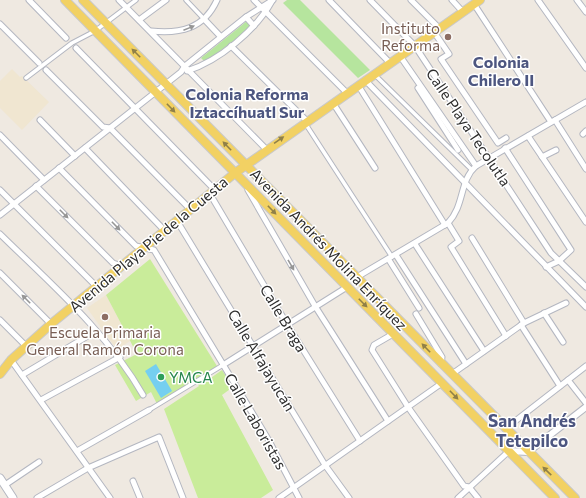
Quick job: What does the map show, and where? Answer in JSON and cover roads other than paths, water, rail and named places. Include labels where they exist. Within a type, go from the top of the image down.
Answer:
[{"type":"main road","name":"Avenida Andrés Molina Enríquez","points":[[65,0],[555,498]]},
{"type":"main road","name":"Avenida Andrés Molina Enríquez","points":[[83,0],[505,429],[575,498]]},
{"type":"main road","name":"Avenida Playa Pie de la Cuesta","points":[[0,374],[11,360],[51,324],[245,164],[477,2]]},
{"type":"main road","points":[[0,478],[13,498]]},
{"type":"street","points":[[29,0],[66,38]]},
{"type":"street","points":[[120,0],[266,149]]},
{"type":"street","points":[[26,78],[72,43],[95,31],[136,0]]},
{"type":"street","points":[[139,20],[166,0]]},
{"type":"street","points":[[186,0],[221,37]]},
{"type":"street","points":[[151,31],[184,31],[204,19],[216,0]]},
{"type":"street","points":[[254,0],[347,92]]},
{"type":"street","points":[[0,215],[187,68],[200,54],[246,17],[272,0]]},
{"type":"street","points":[[187,68],[207,62],[231,46],[254,26],[266,12],[272,0]]},
{"type":"street","points":[[329,0],[390,63]]},
{"type":"street","name":"Calle Playa Tecolutla","points":[[370,0],[414,46],[490,157],[551,253],[586,287]]},
{"type":"street","points":[[411,0],[437,30],[449,54],[442,59],[498,143],[506,138]]},
{"type":"street","points":[[452,0],[463,12]]},
{"type":"street","points":[[538,0],[586,68]]},
{"type":"street","points":[[577,0],[586,12]]},
{"type":"street","points":[[477,2],[553,121],[586,169]]},
{"type":"street","points":[[246,17],[254,26]]},
{"type":"street","points":[[0,24],[39,63]]},
{"type":"street","points":[[231,46],[305,122],[393,257],[466,364]]},
{"type":"street","name":"Calle Braga","points":[[76,48],[136,107],[212,192],[287,324],[360,441]]},
{"type":"street","points":[[200,54],[207,62]]},
{"type":"street","points":[[399,57],[458,150]]},
{"type":"street","points":[[399,57],[474,168]]},
{"type":"street","points":[[46,70],[103,127],[110,128],[190,209]]},
{"type":"street","points":[[374,74],[474,168]]},
{"type":"street","points":[[362,83],[465,182],[586,307]]},
{"type":"street","points":[[362,83],[446,224],[459,241],[451,247],[506,336]]},
{"type":"street","points":[[333,102],[375,168]]},
{"type":"street","points":[[356,277],[415,244],[446,224],[455,216],[460,206],[465,182],[474,168],[505,148],[586,102]]},
{"type":"street","points":[[40,120],[75,156]]},
{"type":"street","points":[[0,135],[44,180]]},
{"type":"street","points":[[528,136],[586,222]]},
{"type":"street","points":[[85,148],[165,231]]},
{"type":"street","points":[[505,148],[571,250],[559,261],[546,266]]},
{"type":"street","points":[[542,157],[556,150]]},
{"type":"street","name":"Calle Laboristas","points":[[59,168],[136,246],[154,250],[268,438],[299,498]]},
{"type":"street","points":[[244,182],[315,306],[388,421]]},
{"type":"street","points":[[36,186],[113,263],[122,266]]},
{"type":"street","points":[[0,190],[97,287]]},
{"type":"street","name":"Calle Alfajayucán","points":[[176,221],[325,465],[349,498]]},
{"type":"street","points":[[0,234],[73,306],[120,357],[143,395]]},
{"type":"street","points":[[472,238],[560,386]]},
{"type":"street","points":[[415,244],[484,351]]},
{"type":"street","points":[[393,257],[419,308]]},
{"type":"street","points":[[0,273],[51,324]]},
{"type":"street","points":[[76,451],[149,410],[347,287]]},
{"type":"street","points":[[452,374],[523,324],[566,303]]},
{"type":"street","points":[[544,313],[563,342]]},
{"type":"street","points":[[416,314],[442,357],[441,364]]},
{"type":"street","points":[[0,320],[26,346]]},
{"type":"street","points":[[22,375],[96,330]]},
{"type":"street","points":[[393,334],[374,345],[372,350],[408,407],[464,486],[469,487],[478,498]]},
{"type":"street","points":[[40,400],[120,357]]},
{"type":"street","points":[[11,360],[110,498]]},
{"type":"street","points":[[505,429],[586,366]]},
{"type":"street","points":[[568,380],[586,403]]},
{"type":"street","points":[[278,498],[442,383]]},
{"type":"street","points":[[458,498],[509,451],[528,452],[586,407]]},
{"type":"street","points":[[37,498],[88,468],[159,437],[184,498]]},
{"type":"street","points":[[5,486],[39,462]]},
{"type":"street","points":[[133,481],[140,498]]},
{"type":"water","points":[[156,364],[172,391],[161,398],[145,371]]},
{"type":"place","name":"Instituto Reforma","points":[[448,37]]},
{"type":"place","name":"Escuela Primaria General Ramón Corona","points":[[105,317]]},
{"type":"place","name":"YMCA","points":[[161,377]]},
{"type":"district","name":"Colonia Chilero II","points":[[501,70]]},
{"type":"district","name":"Colonia Reforma Iztaccíhuatl Sur","points":[[247,102]]},
{"type":"district","name":"San Andrés Tetepilco","points":[[532,430]]}]
